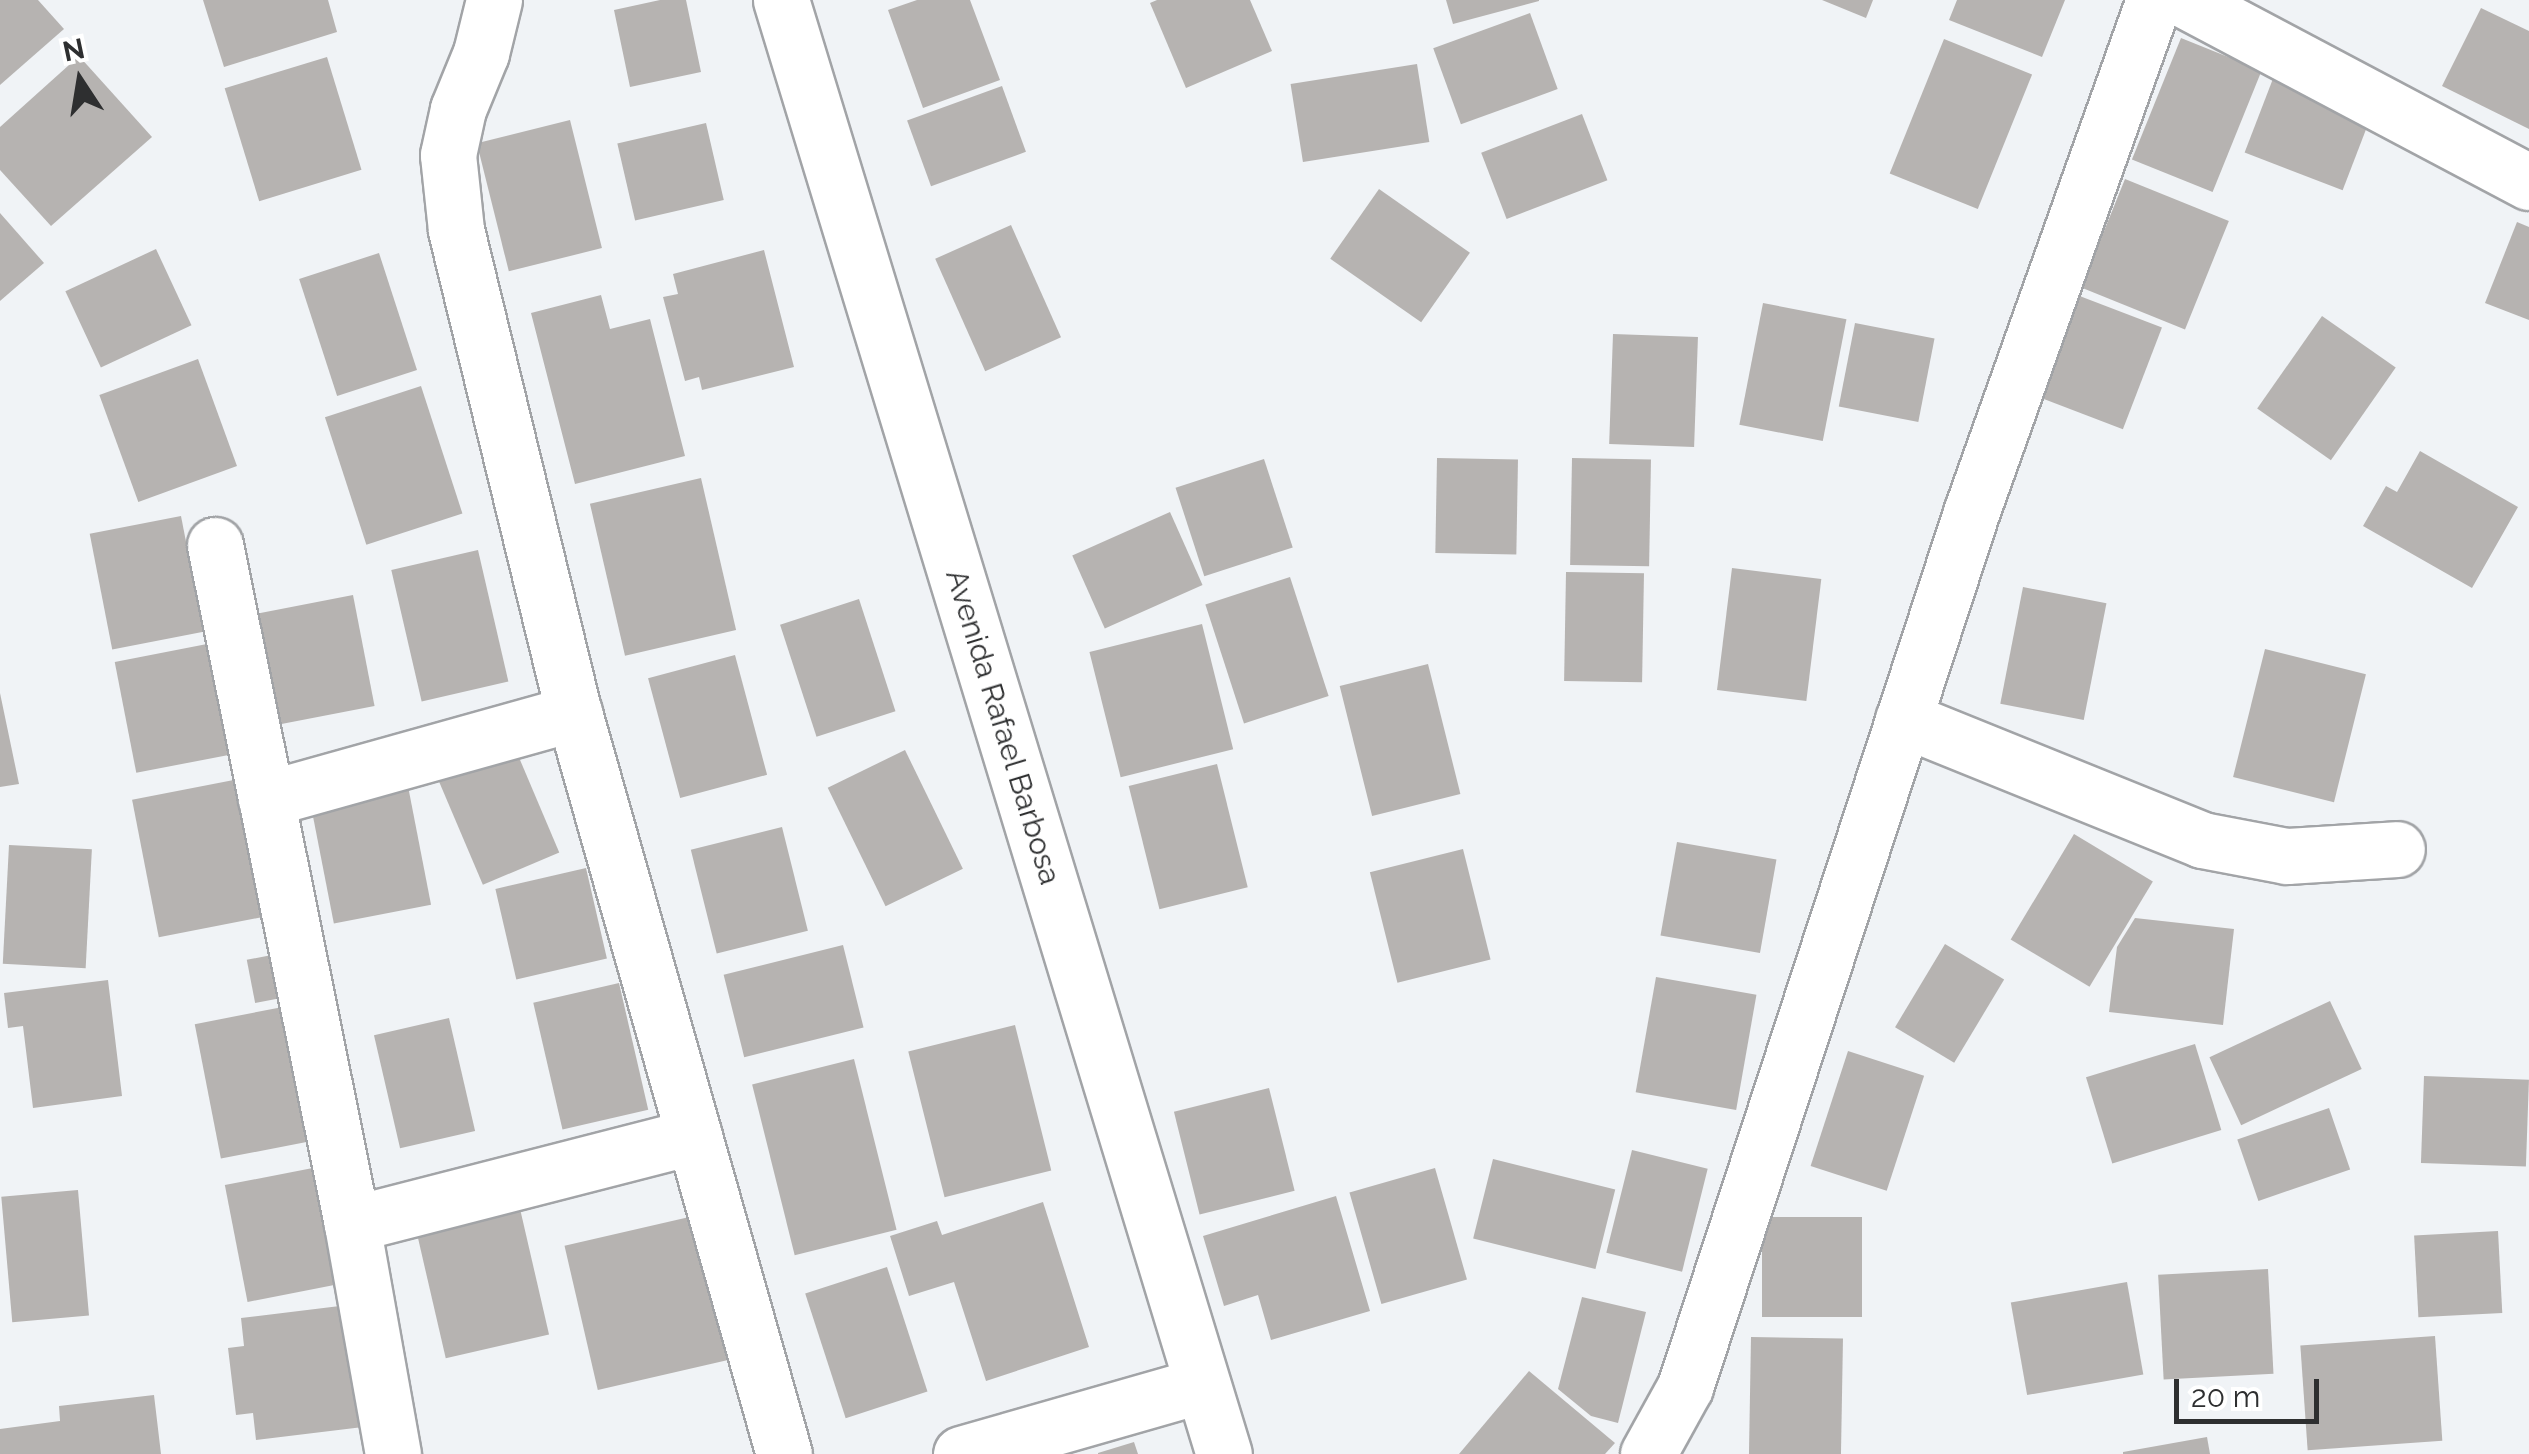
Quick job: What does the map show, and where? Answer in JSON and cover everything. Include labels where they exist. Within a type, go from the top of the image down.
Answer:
[{"type":"street","points":[[494,0],[481,53],[458,109],[448,156],[456,230],[574,713],[784,1454]]},
{"type":"street","name":"Avenida Rafael Barbosa","points":[[782,0],[1224,1454]]},
{"type":"street","points":[[1648,1454],[1686,1386],[1970,513],[2154,0]]},
{"type":"street","points":[[2186,0],[2529,182]]},
{"type":"street","points":[[214,545],[352,1224],[393,1454]]},
{"type":"street","points":[[266,799],[574,713]]},
{"type":"street","points":[[1903,719],[2202,840],[2288,856],[2397,849]]},
{"type":"street","points":[[352,1224],[694,1136]]},
{"type":"street","points":[[960,1454],[1202,1386]]},
{"type":"building","points":[[0,0],[38,0],[64,29],[0,85]]},
{"type":"building","points":[[203,0],[328,0],[337,32],[224,67]]},
{"type":"building","points":[[660,0],[686,0],[701,72],[630,87],[614,10]]},
{"type":"building","points":[[917,0],[970,0],[1000,80],[923,108],[888,10]]},
{"type":"building","points":[[1250,0],[1272,51],[1186,88],[1150,3]]},
{"type":"building","points":[[1446,0],[1539,0],[1539,1],[1453,24]]},
{"type":"building","points":[[1822,0],[1873,0],[1866,18]]},
{"type":"building","points":[[1957,0],[2065,0],[2042,57],[1949,20]]},
{"type":"building","points":[[2481,8],[2529,31],[2529,129],[2442,86]]},
{"type":"building","points":[[1530,13],[1558,89],[1461,124],[1433,48]]},
{"type":"building","points":[[2181,38],[2262,71],[2213,192],[2132,159]]},
{"type":"building","points":[[1944,39],[2032,75],[1978,209],[1890,173]]},
{"type":"building","points":[[79,56],[152,137],[51,226],[0,170],[0,127]]},
{"type":"building","points":[[327,57],[361,170],[259,201],[225,88]]},
{"type":"building","points":[[1417,64],[1429,142],[1303,162],[1291,84]]},
{"type":"building","points":[[2274,76],[2372,114],[2343,190],[2245,153]]},
{"type":"building","points":[[1002,86],[1026,152],[931,186],[907,121]]},
{"type":"building","points":[[1582,114],[1607,180],[1507,219],[1481,153]]},
{"type":"building","points":[[570,120],[602,248],[509,271],[477,143]]},
{"type":"building","points":[[706,123],[724,200],[635,220],[617,143]]},
{"type":"building","points":[[2125,179],[2229,221],[2185,329],[2081,287]]},
{"type":"building","points":[[1379,189],[1470,253],[1421,322],[1330,259]]},
{"type":"building","points":[[0,213],[44,263],[0,301]]},
{"type":"building","points":[[2517,222],[2529,227],[2529,320],[2485,303]]},
{"type":"building","points":[[1011,225],[1061,337],[985,371],[935,259]]},
{"type":"building","points":[[156,249],[191,325],[101,367],[65,291]]},
{"type":"building","points":[[764,250],[794,367],[702,390],[699,377],[685,381],[663,297],[678,294],[673,274]]},
{"type":"building","points":[[379,253],[417,370],[337,396],[299,279]]},
{"type":"building","points":[[601,295],[610,329],[650,319],[685,456],[575,484],[531,313]]},
{"type":"building","points":[[2077,295],[2162,328],[2123,429],[2038,397]]},
{"type":"building","points":[[1763,303],[1846,319],[1823,441],[1739,425]]},
{"type":"building","points":[[2322,316],[2396,368],[2331,460],[2257,409]]},
{"type":"building","points":[[1855,323],[1935,338],[1918,422],[1839,406]]},
{"type":"building","points":[[1613,334],[1698,337],[1694,447],[1609,444]]},
{"type":"building","points":[[198,359],[237,466],[138,502],[99,395]]},
{"type":"building","points":[[421,386],[462,513],[366,545],[325,417]]},
{"type":"building","points":[[2420,451],[2518,507],[2472,588],[2363,526],[2386,486],[2397,492]]},
{"type":"building","points":[[1437,458],[1518,459],[1516,554],[1435,553]]},
{"type":"building","points":[[1572,458],[1651,459],[1649,566],[1570,565]]},
{"type":"building","points":[[1264,459],[1293,547],[1204,576],[1176,488]]},
{"type":"building","points":[[701,478],[736,630],[625,656],[590,504]]},
{"type":"building","points":[[1170,512],[1203,585],[1105,629],[1072,556]]},
{"type":"building","points":[[181,516],[204,632],[112,650],[90,534]]},
{"type":"building","points":[[478,550],[508,682],[422,702],[391,570]]},
{"type":"building","points":[[1732,568],[1821,579],[1806,701],[1717,690]]},
{"type":"building","points":[[1566,572],[1644,573],[1642,682],[1564,681]]},
{"type":"building","points":[[1290,577],[1329,696],[1244,723],[1205,605]]},
{"type":"building","points":[[2023,587],[2106,603],[2084,720],[2000,704]]},
{"type":"building","points":[[353,595],[375,706],[269,727],[247,616]]},
{"type":"building","points":[[859,599],[895,711],[817,737],[780,625]]},
{"type":"building","points":[[1202,624],[1233,749],[1121,777],[1089,652]]},
{"type":"building","points":[[207,644],[229,755],[136,773],[115,662]]},
{"type":"building","points":[[2265,649],[2366,674],[2334,802],[2233,777]]},
{"type":"building","points":[[735,655],[767,775],[680,798],[648,678]]},
{"type":"building","points":[[1428,664],[1460,794],[1372,816],[1340,686]]},
{"type":"building","points":[[0,693],[19,784],[0,787]]},
{"type":"building","points":[[512,741],[559,852],[483,885],[436,773]]},
{"type":"building","points":[[905,750],[963,869],[886,906],[828,788]]},
{"type":"building","points":[[1217,764],[1248,887],[1159,909],[1129,786]]},
{"type":"building","points":[[244,778],[271,915],[159,937],[132,800]]},
{"type":"building","points":[[407,781],[431,905],[334,924],[310,800]]},
{"type":"building","points":[[782,827],[808,931],[717,954],[691,850]]},
{"type":"building","points":[[2074,834],[2153,881],[2090,987],[2011,939]]},
{"type":"building","points":[[1677,842],[1776,860],[1760,953],[1661,936]]},
{"type":"building","points":[[9,845],[92,849],[86,968],[3,964]]},
{"type":"building","points":[[1463,849],[1491,960],[1397,983],[1370,872]]},
{"type":"building","points":[[586,868],[607,959],[516,980],[495,889]]},
{"type":"building","points":[[2135,918],[2234,929],[2223,1025],[2109,1012],[2117,947]]},
{"type":"building","points":[[1945,944],[2004,980],[1954,1063],[1895,1027]]},
{"type":"building","points":[[843,945],[864,1027],[744,1057],[724,975]]},
{"type":"building","points":[[287,952],[295,995],[255,1003],[247,960]]},
{"type":"building","points":[[1656,977],[1756,995],[1736,1110],[1636,1092]]},
{"type":"building","points":[[108,980],[122,1096],[33,1108],[23,1026],[8,1028],[4,993]]},
{"type":"building","points":[[619,983],[648,1110],[562,1129],[533,1003]]},
{"type":"building","points":[[2330,1001],[2362,1069],[2241,1125],[2209,1057]]},
{"type":"building","points":[[288,1006],[314,1140],[221,1159],[195,1024]]},
{"type":"building","points":[[449,1018],[475,1131],[400,1148],[374,1035]]},
{"type":"building","points":[[1015,1025],[1051,1171],[945,1197],[908,1052]]},
{"type":"building","points":[[2195,1044],[2221,1130],[2112,1163],[2086,1077]]},
{"type":"building","points":[[1848,1051],[1924,1076],[1887,1191],[1811,1166]]},
{"type":"building","points":[[854,1059],[897,1230],[795,1255],[752,1084]]},
{"type":"building","points":[[2424,1076],[2529,1080],[2526,1167],[2421,1163]]},
{"type":"building","points":[[1269,1088],[1295,1191],[1200,1215],[1174,1112]]},
{"type":"building","points":[[2329,1108],[2350,1169],[2258,1201],[2237,1140]]},
{"type":"building","points":[[1632,1150],[1708,1169],[1682,1272],[1606,1253]]},
{"type":"building","points":[[1493,1159],[1615,1189],[1595,1269],[1473,1239]]},
{"type":"building","points":[[323,1166],[346,1283],[248,1302],[225,1185]]},
{"type":"building","points":[[1435,1168],[1467,1280],[1381,1304],[1349,1193]]},
{"type":"building","points":[[78,1190],[89,1316],[12,1322],[1,1197]]},
{"type":"building","points":[[1336,1196],[1370,1311],[1271,1340],[1258,1295],[1224,1306],[1203,1236]]},
{"type":"building","points":[[518,1200],[549,1334],[446,1358],[415,1224]]},
{"type":"building","points":[[1043,1202],[1089,1347],[986,1381],[954,1282],[909,1296],[890,1236],[937,1221],[942,1235]]},
{"type":"building","points":[[698,1215],[731,1359],[598,1390],[565,1246]]},
{"type":"building","points":[[1762,1217],[1862,1217],[1862,1317],[1762,1317]]},
{"type":"building","points":[[2498,1231],[2502,1313],[2418,1317],[2414,1235]]},
{"type":"building","points":[[887,1267],[927,1392],[846,1418],[805,1294]]},
{"type":"building","points":[[2268,1269],[2273,1374],[2164,1380],[2158,1275]]},
{"type":"building","points":[[2127,1282],[2143,1375],[2027,1395],[2011,1302]]},
{"type":"building","points":[[1582,1297],[1646,1312],[1618,1423],[1591,1416],[1558,1389]]},
{"type":"building","points":[[348,1305],[363,1427],[256,1440],[253,1413],[236,1415],[228,1348],[244,1346],[241,1318]]},
{"type":"building","points":[[2435,1336],[2442,1441],[2308,1450],[2300,1345]]},
{"type":"building","points":[[1751,1337],[1843,1339],[1841,1454],[1749,1454]]},
{"type":"building","points":[[1529,1371],[1615,1443],[1605,1454],[1459,1454]]},
{"type":"building","points":[[154,1395],[161,1454],[0,1454],[0,1429],[60,1421],[59,1406]]},
{"type":"building","points":[[2207,1437],[2210,1454],[2123,1454],[2123,1452]]},
{"type":"building","points":[[1134,1442],[1138,1454],[1098,1454],[1098,1453]]}]
